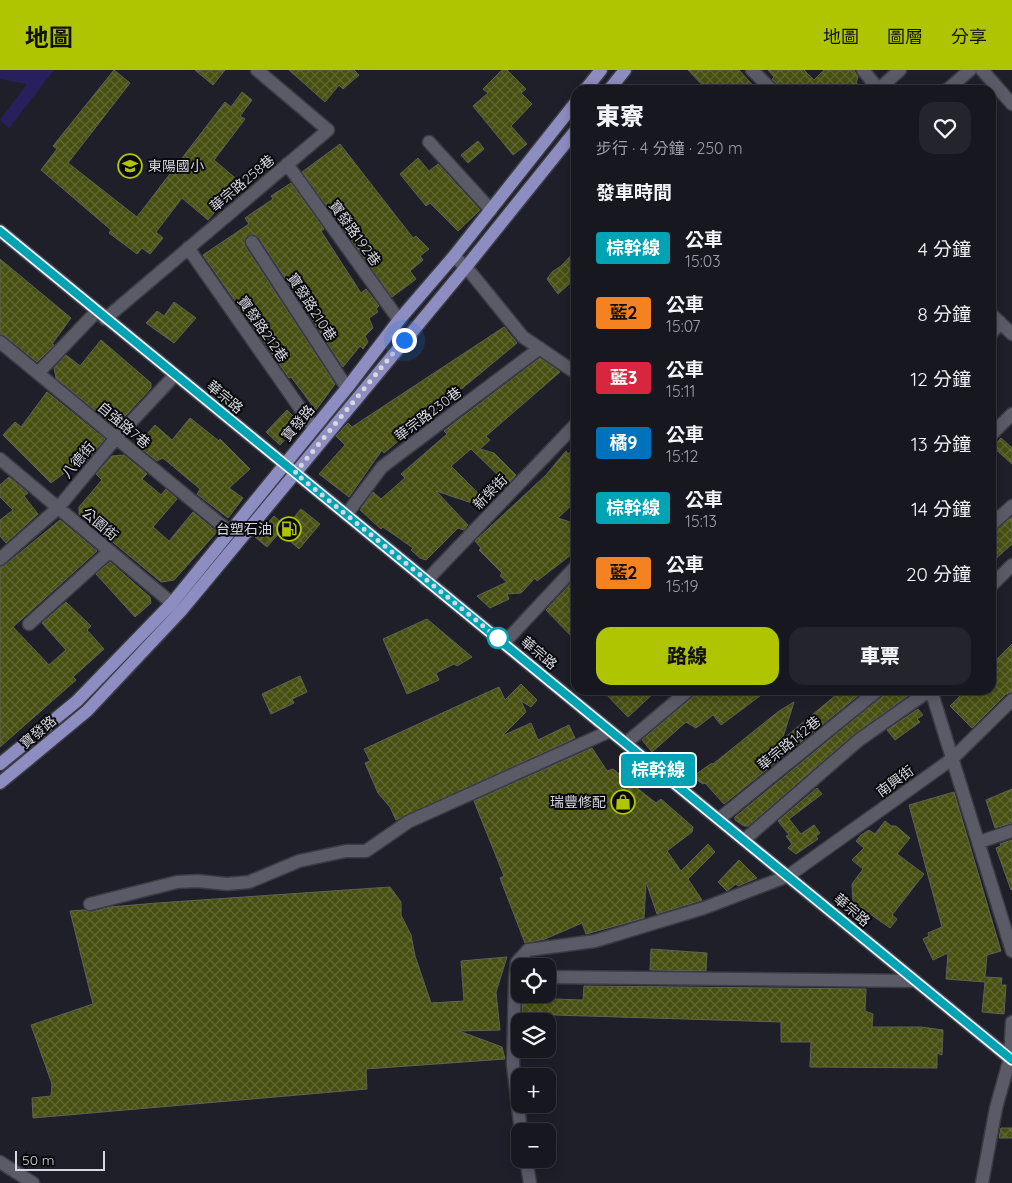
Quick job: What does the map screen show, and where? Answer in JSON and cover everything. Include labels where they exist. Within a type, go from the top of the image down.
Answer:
[{"type":"main road","points":[[589,85],[601,70]]},
{"type":"main road","points":[[613,85],[625,70]]},
{"type":"main road","name":"寶發路","points":[[0,764],[77,701],[176,607],[230,532],[571,108]]},
{"type":"main road","name":"寶發路","points":[[0,783],[87,711],[295,473],[466,268],[571,136]]},
{"type":"main road","name":"華宗路","points":[[0,231],[1011,1059]]},
{"type":"street","name":"華宗路258巷","points":[[38,373],[101,315],[188,248],[328,130],[257,70]]},
{"type":"street","points":[[752,70],[767,85]]},
{"type":"street","points":[[863,70],[876,85]]},
{"type":"street","points":[[883,85],[900,70]]},
{"type":"street","points":[[953,85],[970,70]]},
{"type":"street","points":[[982,70],[995,85]]},
{"type":"street","points":[[996,86],[1012,104]]},
{"type":"street","points":[[429,142],[491,210]]},
{"type":"street","name":"寶發路192巷","points":[[287,164],[399,320]]},
{"type":"street","name":"寶發路210巷","points":[[252,242],[347,388]]},
{"type":"street","name":"寶發路212巷","points":[[188,248],[314,428]]},
{"type":"street","points":[[454,256],[523,337],[571,370]]},
{"type":"street","points":[[996,318],[1012,334]]},
{"type":"street","name":"自強路7巷","points":[[0,342],[230,532]]},
{"type":"street","name":"華宗路230巷","points":[[346,515],[382,467],[540,348]]},
{"type":"street","name":"八德街","points":[[0,559],[58,508],[116,438],[175,375]]},
{"type":"street","points":[[996,430],[1012,414]]},
{"type":"street","name":"新榮街","points":[[426,581],[571,429]]},
{"type":"street","name":"公園街","points":[[0,459],[176,607]]},
{"type":"street","points":[[996,520],[1012,506]]},
{"type":"street","points":[[28,624],[110,551]]},
{"type":"street","points":[[996,581],[1012,565]]},
{"type":"street","points":[[504,643],[571,574]]},
{"type":"street","points":[[626,743],[683,695]]},
{"type":"street","name":"華宗路142巷","points":[[719,819],[872,695]]},
{"type":"street","points":[[744,840],[859,740],[923,695]]},
{"type":"street","points":[[932,695],[1012,951]]},
{"type":"street","name":"南興街","points":[[521,958],[528,950],[595,941],[704,908],[788,876],[952,759],[1012,700]]},
{"type":"street","points":[[90,904],[177,882],[198,881],[227,884],[249,882],[299,862],[346,851],[366,851],[408,822],[610,731]]},
{"type":"street","points":[[979,842],[1012,831]]},
{"type":"street","points":[[556,977],[915,981]]},
{"type":"street","name":"南興街","points":[[517,1003],[513,1065],[520,1123]]},
{"type":"street","points":[[982,1183],[996,1108],[1011,1059],[1012,1022]]},
{"type":"street","points":[[0,1162],[33,1183]]},
{"type":"street","points":[[528,1168],[530,1183]]},
{"type":"shaded area","points":[[0,70],[54,70],[9,128],[0,120],[27,84],[0,79]]},
{"type":"building","points":[[114,70],[130,83],[68,163],[137,217],[225,102],[231,107],[242,92],[252,100],[240,116],[245,119],[214,160],[240,182],[208,220],[182,198],[156,232],[163,238],[150,254],[142,248],[137,254],[109,233],[111,230],[41,170],[57,149],[53,146]]},
{"type":"building","points":[[195,70],[225,70],[213,85]]},
{"type":"building","points":[[289,70],[354,70],[359,75],[343,89],[339,85],[325,102]]},
{"type":"building","points":[[502,70],[507,70],[526,89],[521,93],[532,104],[511,126],[527,144],[513,155],[473,106],[488,93],[483,89]]},
{"type":"building","points":[[688,70],[739,70],[752,85],[702,85]]},
{"type":"building","points":[[768,70],[804,70],[814,80],[824,70],[854,70],[858,77],[856,83],[859,85],[778,85],[772,79],[774,77]]},
{"type":"building","points":[[478,141],[484,149],[468,163],[461,155]]},
{"type":"building","points":[[340,144],[413,238],[416,236],[429,249],[420,256],[423,260],[410,271],[416,279],[392,297],[302,172]]},
{"type":"building","points":[[418,158],[429,171],[438,164],[480,210],[458,231],[430,203],[426,206],[400,174]]},
{"type":"building","points":[[291,183],[324,229],[321,231],[361,293],[366,289],[379,306],[376,309],[378,312],[369,318],[373,328],[365,336],[368,342],[363,349],[360,346],[343,367],[259,238],[252,234],[245,238],[245,246],[335,384],[316,410],[291,377],[289,378],[203,255],[249,224],[245,218],[273,199],[271,196]]},
{"type":"building","points":[[571,255],[571,282],[558,294],[547,279],[552,272]]},
{"type":"building","points":[[0,259],[71,318],[52,344],[54,345],[37,362],[0,334]]},
{"type":"building","points":[[174,302],[196,318],[174,343],[146,323],[157,311],[164,316]]},
{"type":"building","points":[[504,327],[517,343],[384,453],[382,450],[349,497],[319,474],[345,445],[336,436],[348,423],[352,427]]},
{"type":"building","points":[[101,340],[151,383],[151,388],[115,427],[56,378],[54,368],[66,355],[80,366]]},
{"type":"building","points":[[540,358],[560,372],[486,436],[490,440],[480,449],[494,453],[516,475],[510,482],[500,477],[471,449],[451,466],[486,501],[481,506],[436,491],[468,525],[464,530],[458,528],[426,560],[420,558],[411,550],[413,548],[383,527],[381,529],[360,510],[373,492],[381,499],[405,478],[401,474],[447,434],[444,431]]},
{"type":"building","points":[[47,392],[105,439],[84,464],[80,461],[51,483],[3,435],[15,422],[21,427]]},
{"type":"building","points":[[287,410],[300,423],[280,445],[266,432]]},
{"type":"building","points":[[190,418],[219,441],[220,439],[250,469],[229,488],[243,498],[228,518],[197,494],[200,489],[163,458],[157,461],[137,445],[155,425],[172,440]]},
{"type":"building","points":[[1001,438],[1012,448],[1012,464],[996,450],[996,444]]},
{"type":"building","points":[[566,451],[568,454],[571,451],[571,506],[558,518],[571,522],[571,555],[537,581],[535,578],[521,593],[507,594],[509,599],[490,608],[477,596],[507,582],[500,576],[502,573],[479,550],[481,548],[475,541],[546,475]]},
{"type":"building","points":[[124,455],[147,474],[142,479],[161,495],[166,489],[177,499],[153,527],[169,541],[193,512],[217,532],[174,580],[161,582],[79,514],[79,507],[102,480],[96,474],[112,456]]},
{"type":"building","points":[[9,477],[28,493],[24,496],[38,514],[6,543],[0,536],[0,520],[13,510],[0,497],[0,485]]},
{"type":"building","name":"台塑石油","points":[[301,509],[320,524],[299,549],[281,533]]},
{"type":"building","points":[[274,516],[285,526],[267,547],[255,537]]},
{"type":"building","points":[[1012,517],[1012,544],[996,558],[996,529]]},
{"type":"building","points":[[60,520],[97,551],[13,627],[49,665],[66,650],[42,623],[66,602],[91,626],[87,630],[104,649],[73,677],[76,680],[0,747],[0,567],[5,565]]},
{"type":"building","points":[[110,562],[150,597],[151,603],[135,617],[96,574]]},
{"type":"building","points":[[571,583],[571,636],[546,610]]},
{"type":"building","points":[[427,619],[472,657],[457,666],[454,664],[436,673],[439,680],[407,694],[383,639]]},
{"type":"building","points":[[1012,644],[1012,692],[1006,694],[972,728],[950,706],[961,695],[996,695],[996,660]]},
{"type":"building","points":[[300,676],[307,692],[292,699],[294,703],[271,714],[262,694]]},
{"type":"building","points":[[521,684],[537,700],[531,707],[521,701],[526,712],[502,736],[531,723],[538,740],[569,725],[575,738],[396,820],[390,807],[378,793],[365,763],[370,761],[364,749],[499,687],[505,700]]},
{"type":"building","points":[[607,695],[652,695],[628,717]]},
{"type":"building","points":[[761,695],[721,725],[713,715],[696,728],[686,722],[652,752],[642,740],[694,696]]},
{"type":"building","points":[[836,695],[859,695],[724,804],[705,783],[703,784],[692,777],[713,764],[779,711],[794,702],[782,740]]},
{"type":"building","points":[[909,695],[854,734],[748,826],[744,826],[735,820],[735,817],[883,696]]},
{"type":"building","points":[[918,709],[923,715],[917,719],[920,722],[895,740],[887,730]]},
{"type":"building","points":[[592,748],[607,771],[613,769],[656,803],[661,799],[693,827],[692,832],[667,851],[681,871],[708,844],[715,852],[688,879],[702,900],[657,914],[646,882],[644,918],[586,934],[582,923],[545,939],[525,943],[500,878],[504,876],[474,801]]},
{"type":"building","points":[[817,788],[822,794],[789,819],[801,834],[814,825],[820,833],[816,836],[818,839],[796,854],[788,848],[792,844],[786,836],[789,835],[778,821]]},
{"type":"building","points":[[1012,789],[1012,823],[995,828],[986,800]]},
{"type":"building","points":[[954,792],[1001,951],[987,955],[985,977],[1002,978],[1001,985],[1006,985],[1004,1014],[982,1012],[985,982],[946,979],[948,953],[933,960],[923,939],[929,936],[928,933],[942,927],[909,805]]},
{"type":"building","points":[[885,821],[891,826],[896,826],[910,838],[897,854],[924,874],[892,915],[897,919],[890,928],[853,902],[852,884],[863,869],[852,860],[864,848],[856,841],[869,830],[875,834]]},
{"type":"building","points":[[1012,840],[1011,890],[996,848],[1001,846],[1000,844]]},
{"type":"building","points":[[739,860],[757,878],[738,886],[736,884],[727,891],[718,882]]},
{"type":"building","points":[[390,887],[401,902],[401,915],[411,935],[415,956],[431,1003],[464,1001],[461,961],[507,957],[496,992],[500,1030],[459,1031],[502,1047],[505,1059],[366,1069],[367,1089],[33,1118],[32,1098],[51,1096],[52,1084],[31,1025],[93,1004],[70,911],[84,910],[92,912],[110,907],[157,903]]},
{"type":"building","points":[[651,949],[707,953],[706,971],[650,970]]},
{"type":"building","points":[[584,986],[866,989],[865,1011],[873,1014],[872,1027],[921,1027],[943,1030],[942,1055],[937,1053],[937,1068],[810,1067],[811,1042],[781,1042],[781,1022],[522,1013],[523,1003],[556,1003],[556,999],[583,1000]]},
{"type":"building","points":[[1001,1128],[1012,1128],[1012,1138],[999,1138]]},
{"type":"bus line","name":"棕幹線","points":[[0,231],[105,319],[504,643],[1012,1060]]},
{"type":"place","name":"東陽國小","points":[[130,166]]},
{"type":"place","name":"台塑石油","points":[[289,529]]},
{"type":"place","name":"瑞豐修配","points":[[623,802]]},
{"type":"route","points":[[404,340],[295,473],[504,643],[498,638]]}]
